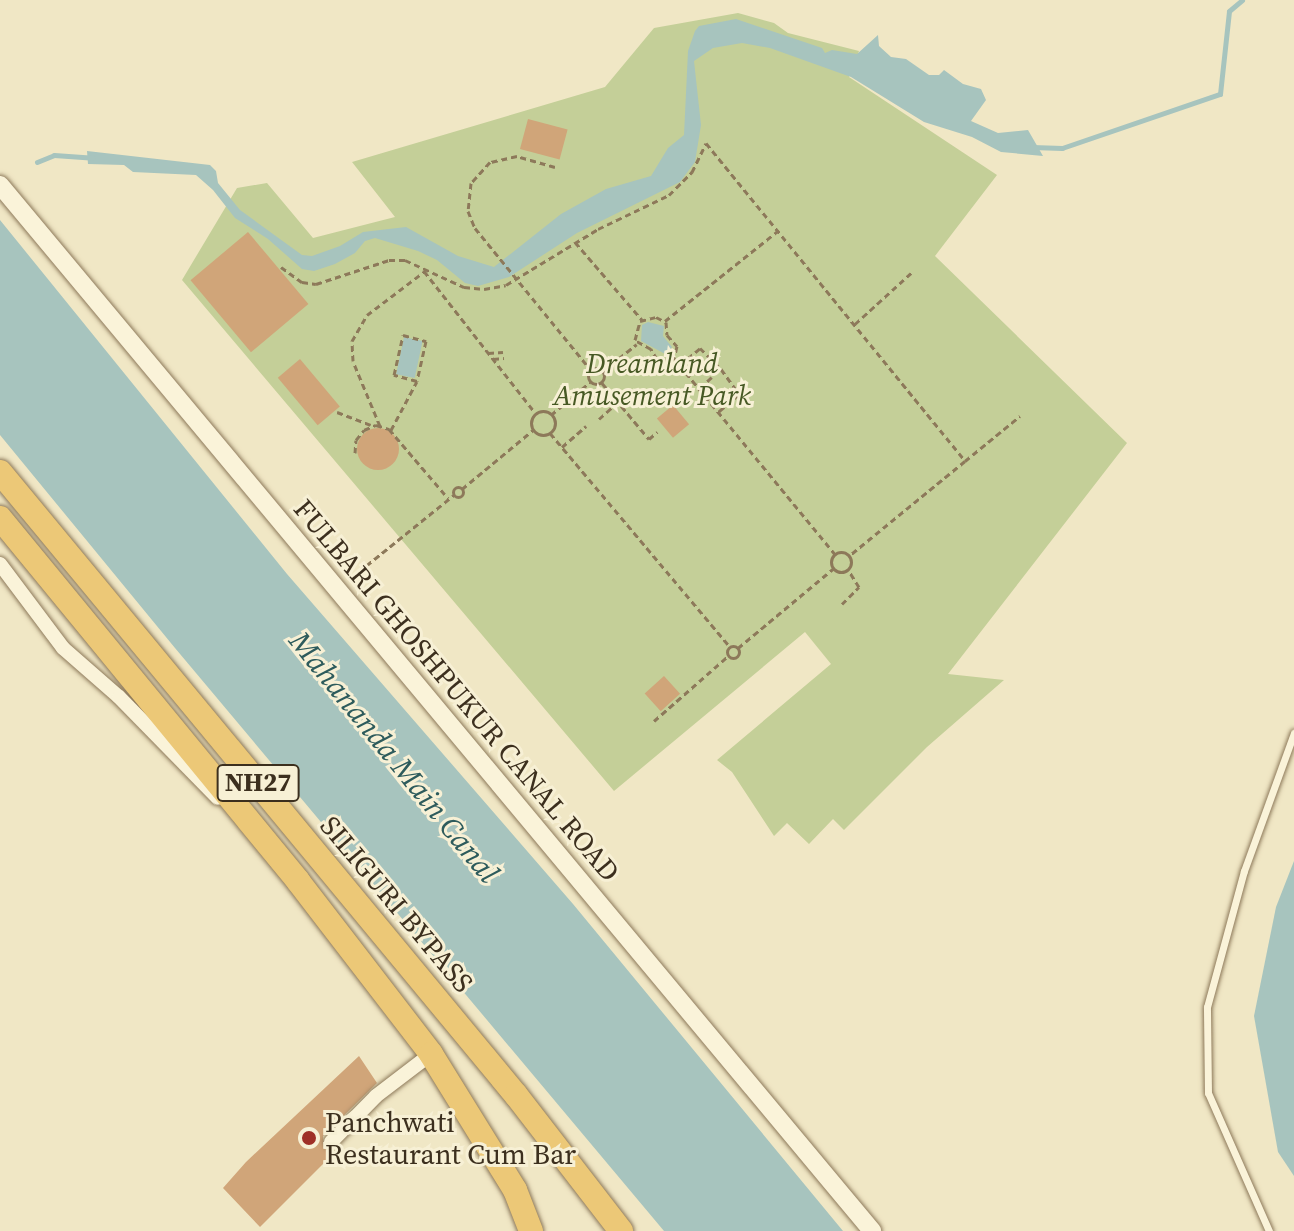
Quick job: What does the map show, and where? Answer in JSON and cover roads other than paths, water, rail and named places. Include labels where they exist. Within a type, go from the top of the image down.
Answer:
[{"type":"highway","name":"SILIGURI BYPASS","points":[[0,472],[498,1073],[621,1231]]},
{"type":"highway","name":"NH27","points":[[0,518],[147,694],[251,828],[298,881],[431,1054],[515,1190],[531,1231]]},
{"type":"street","name":"FULBARI GHOSHPUKUR CANAL ROAD","points":[[0,185],[872,1231]]},
{"type":"street","points":[[0,564],[63,648],[119,697],[193,776],[251,828]]},
{"type":"street","points":[[331,1142],[376,1096],[431,1054]]},
{"type":"lane","points":[[1269,1231],[1208,1093],[1207,1007],[1244,871],[1294,733]]},
{"type":"water","points":[[736,19],[822,48],[825,53],[832,50],[857,54],[878,35],[879,46],[891,57],[906,59],[929,75],[939,75],[944,70],[963,84],[981,89],[986,100],[971,121],[998,133],[1028,130],[1043,156],[1001,152],[972,137],[924,122],[851,77],[770,48],[742,43],[713,48],[694,61],[701,125],[695,162],[680,182],[577,233],[509,277],[478,286],[465,283],[437,260],[418,251],[375,238],[365,241],[355,253],[335,264],[314,271],[302,269],[268,239],[235,218],[213,190],[196,175],[133,172],[124,165],[88,164],[87,151],[210,165],[216,171],[218,183],[240,210],[302,255],[312,256],[340,246],[363,232],[406,227],[458,256],[494,267],[561,214],[606,189],[651,176],[668,148],[684,135],[688,51],[695,31],[699,26]]},
{"type":"water","name":"Mahananda Main Canal","points":[[0,220],[287,574],[573,904],[843,1231],[664,1231],[175,648],[0,435]]},
{"type":"water","points":[[648,322],[664,326],[663,336],[672,347],[667,355],[641,341],[642,325]]},
{"type":"water","points":[[404,337],[423,341],[415,378],[396,374]]},
{"type":"water","points":[[1294,861],[1294,1176],[1278,1152],[1254,1016],[1276,907]]},
{"type":"waterway","points":[[1032,147],[1062,148],[1220,94],[1229,11],[1242,0]]},
{"type":"waterway","points":[[37,162],[54,155],[93,158]]},
{"type":"place","name":"Panchwati Restaurant Cum Bar","points":[[309,1138]]},
{"type":"park label","name":"Dreamland Amusement Park","points":[[652,379]]}]
